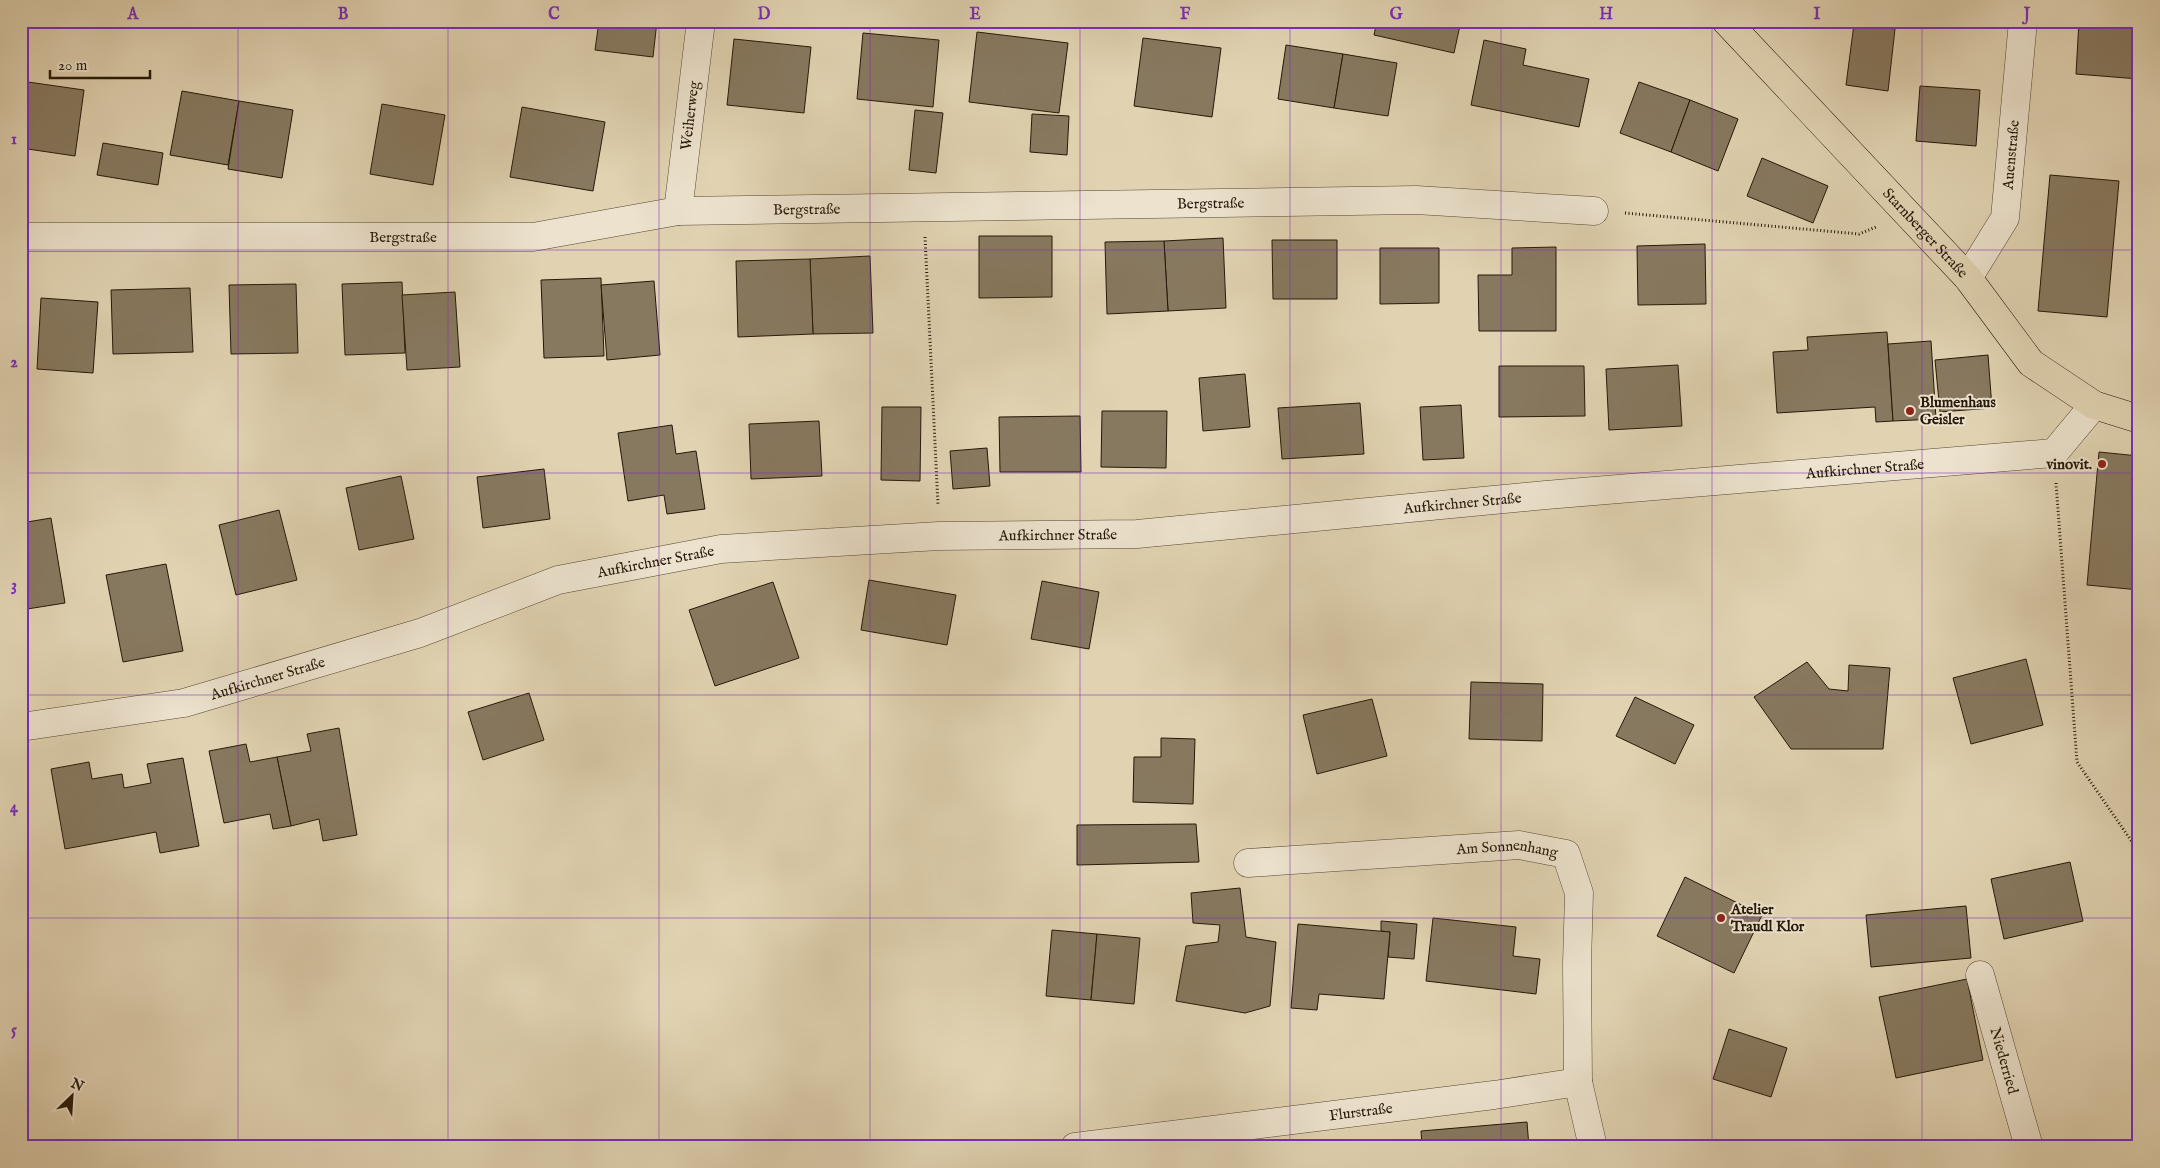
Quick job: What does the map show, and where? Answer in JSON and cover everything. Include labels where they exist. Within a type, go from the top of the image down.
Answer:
[{"type":"main road","name":"Starnberger Straße","points":[[1726,21],[1968,278],[2031,363],[2094,405],[2139,419]]},
{"type":"street","name":"Weiherweg","points":[[678,211],[701,21]]},
{"type":"street","name":"Auenstraße","points":[[1968,278],[2005,218],[2023,21]]},
{"type":"street","name":"Bergstraße","points":[[21,237],[533,237],[678,211],[1416,200],[1594,211]]},
{"type":"street","points":[[2054,453],[2094,405]]},
{"type":"street","name":"Aufkirchner Straße","points":[[21,727],[184,703],[420,633],[558,580],[721,549],[939,536],[1137,534],[1546,496],[2054,453]]},
{"type":"street","name":"Am Sonnenhang","points":[[1248,863],[1519,845],[1566,854],[1579,893],[1577,964],[1578,1082]]},
{"type":"street","name":"Niederried","points":[[1980,974],[2029,1147]]},
{"type":"street","points":[[1578,1082],[1594,1147]]},
{"type":"street","name":"Flurstraße","points":[[1075,1147],[1494,1095],[1578,1082]]},
{"type":"path","points":[[924,207],[939,536]]},
{"type":"path","points":[[1594,211],[1858,234],[1908,215]]},
{"type":"path","points":[[2054,453],[2077,762],[2139,852]]},
{"type":"building","points":[[599,21],[657,21],[653,57],[595,50]]},
{"type":"building","points":[[1377,21],[1461,21],[1454,53],[1374,35]]},
{"type":"building","points":[[2079,21],[2139,21],[2139,79],[2076,74]]},
{"type":"building","points":[[1854,24],[1895,29],[1888,91],[1846,85]]},
{"type":"building","points":[[977,32],[1068,43],[1059,113],[969,102]]},
{"type":"building","points":[[863,33],[939,40],[933,107],[857,99]]},
{"type":"building","points":[[1143,38],[1221,48],[1212,117],[1134,106]]},
{"type":"building","points":[[734,39],[811,47],[804,113],[727,105]]},
{"type":"building","points":[[1484,40],[1526,49],[1523,65],[1589,79],[1579,127],[1471,105]]},
{"type":"building","points":[[1286,45],[1343,54],[1334,108],[1278,99]]},
{"type":"building","points":[[1343,54],[1397,63],[1388,116],[1334,108]]},
{"type":"building","points":[[21,81],[84,90],[75,156],[21,148]]},
{"type":"building","points":[[1639,82],[1690,100],[1671,152],[1620,133]]},
{"type":"building","points":[[1920,86],[1980,90],[1976,146],[1916,141]]},
{"type":"building","points":[[182,91],[239,101],[228,165],[170,155]]},
{"type":"building","points":[[1690,100],[1738,119],[1718,171],[1671,152]]},
{"type":"building","points":[[239,101],[293,110],[282,178],[228,169]]},
{"type":"building","points":[[382,104],[445,115],[433,185],[370,174]]},
{"type":"building","points":[[522,107],[605,122],[593,191],[510,177]]},
{"type":"building","points":[[915,110],[943,113],[936,173],[909,170]]},
{"type":"building","points":[[1032,114],[1069,116],[1067,155],[1030,152]]},
{"type":"building","points":[[103,143],[163,153],[158,185],[97,175]]},
{"type":"building","points":[[1762,158],[1828,186],[1813,223],[1747,196]]},
{"type":"building","points":[[2050,175],[2119,181],[2107,317],[2038,311]]},
{"type":"building","points":[[979,236],[1052,236],[1052,297],[979,298]]},
{"type":"building","points":[[1223,238],[1226,308],[1168,311],[1164,241]]},
{"type":"building","points":[[1272,240],[1337,240],[1337,299],[1273,299]]},
{"type":"building","points":[[1164,241],[1168,311],[1107,314],[1105,242]]},
{"type":"building","points":[[1705,244],[1706,304],[1638,305],[1637,246]]},
{"type":"building","points":[[1556,247],[1556,331],[1479,331],[1478,275],[1512,275],[1512,248]]},
{"type":"building","points":[[1380,248],[1439,248],[1439,303],[1380,304]]},
{"type":"building","points":[[870,256],[873,333],[813,334],[810,259]]},
{"type":"building","points":[[810,259],[813,334],[738,337],[736,261]]},
{"type":"building","points":[[601,278],[604,356],[544,358],[541,280]]},
{"type":"building","points":[[654,281],[660,355],[607,360],[601,285]]},
{"type":"building","points":[[402,282],[405,353],[345,355],[342,284]]},
{"type":"building","points":[[296,284],[298,353],[231,354],[229,285]]},
{"type":"building","points":[[190,288],[193,352],[113,354],[111,290]]},
{"type":"building","points":[[455,292],[460,367],[407,370],[402,295]]},
{"type":"building","points":[[41,298],[98,302],[93,373],[37,369]]},
{"type":"building","points":[[1887,332],[1893,421],[1876,422],[1875,407],[1777,413],[1773,352],[1808,350],[1807,337]]},
{"type":"building","points":[[1931,341],[1936,419],[1893,421],[1888,344]]},
{"type":"building","points":[[1988,355],[1992,408],[1940,412],[1935,360]]},
{"type":"building","points":[[1678,365],[1682,426],[1609,430],[1606,369]]},
{"type":"building","points":[[1499,366],[1584,366],[1585,416],[1499,417]]},
{"type":"building","points":[[1245,374],[1250,427],[1203,431],[1199,378]]},
{"type":"building","points":[[1360,403],[1364,454],[1282,459],[1278,408]]},
{"type":"building","points":[[1461,405],[1464,458],[1423,460],[1420,407]]},
{"type":"building","points":[[882,407],[921,407],[920,481],[881,480]]},
{"type":"building","points":[[1102,411],[1167,411],[1166,468],[1101,467]]},
{"type":"building","points":[[1080,416],[1081,472],[1000,472],[999,417]]},
{"type":"building","points":[[819,421],[822,476],[751,479],[749,424]]},
{"type":"building","points":[[672,425],[676,454],[696,451],[705,509],[667,514],[664,495],[628,501],[618,433]]},
{"type":"building","points":[[987,448],[990,486],[953,489],[950,451]]},
{"type":"building","points":[[2099,452],[2139,456],[2139,590],[2087,585]]},
{"type":"building","points":[[544,469],[550,519],[483,528],[477,477]]},
{"type":"building","points":[[401,476],[414,539],[359,550],[346,488]]},
{"type":"building","points":[[279,510],[297,580],[236,595],[219,525]]},
{"type":"building","points":[[51,518],[65,603],[21,610],[21,523]]},
{"type":"building","points":[[166,564],[183,651],[123,662],[106,575]]},
{"type":"building","points":[[869,580],[956,595],[947,645],[861,630]]},
{"type":"building","points":[[1042,581],[1099,592],[1089,649],[1031,639]]},
{"type":"building","points":[[773,582],[799,658],[715,686],[689,610]]},
{"type":"building","points":[[2026,659],[2043,725],[1971,744],[1953,678]]},
{"type":"building","points":[[1807,662],[1829,689],[1848,691],[1849,665],[1890,668],[1883,749],[1791,749],[1754,697]]},
{"type":"building","points":[[1471,682],[1543,684],[1542,741],[1469,739]]},
{"type":"building","points":[[529,693],[544,740],[483,760],[468,712]]},
{"type":"building","points":[[1635,697],[1694,725],[1675,764],[1616,736]]},
{"type":"building","points":[[1372,699],[1387,756],[1317,774],[1303,715]]},
{"type":"building","points":[[339,728],[357,835],[323,841],[319,819],[291,826],[277,757],[311,751],[307,734]]},
{"type":"building","points":[[1161,738],[1195,739],[1193,804],[1133,802],[1134,757],[1161,757]]},
{"type":"building","points":[[246,744],[250,762],[277,757],[291,826],[273,829],[270,814],[224,823],[209,751]]},
{"type":"building","points":[[183,758],[199,846],[160,853],[156,832],[65,849],[51,769],[89,762],[92,779],[122,774],[124,788],[151,783],[147,764]]},
{"type":"building","points":[[1196,824],[1199,862],[1077,865],[1077,825]]},
{"type":"building","points":[[2070,862],[2083,921],[2004,939],[1991,879]]},
{"type":"building","points":[[1685,877],[1762,915],[1734,973],[1657,936]]},
{"type":"building","points":[[1240,888],[1246,937],[1276,942],[1270,1006],[1245,1013],[1176,1001],[1186,946],[1218,942],[1220,925],[1193,923],[1191,893]]},
{"type":"building","points":[[1966,906],[1971,958],[1871,967],[1866,915]]},
{"type":"building","points":[[1433,918],[1516,927],[1513,956],[1540,959],[1536,994],[1426,981]]},
{"type":"building","points":[[1381,921],[1417,924],[1414,959],[1388,957],[1390,932],[1381,931]]},
{"type":"building","points":[[1298,924],[1390,932],[1384,999],[1319,994],[1317,1010],[1291,1008]]},
{"type":"building","points":[[1052,930],[1097,934],[1091,1000],[1046,996]]},
{"type":"building","points":[[1097,934],[1140,938],[1134,1004],[1091,1000]]},
{"type":"building","points":[[1967,979],[1983,1060],[1896,1078],[1879,997]]},
{"type":"building","points":[[1729,1029],[1787,1048],[1771,1097],[1713,1079]]},
{"type":"building","points":[[1527,1122],[1529,1147],[1422,1147],[1421,1131]]},
{"type":"building","points":[[2139,1142],[2139,1147],[2121,1147]]},
{"type":"place","name":"Blumenhaus Geisler","points":[[1910,411]]},
{"type":"place","name":"vinovit.","points":[[2102,464]]},
{"type":"place","name":"Atelier Traudl Klor","points":[[1721,918]]}]
